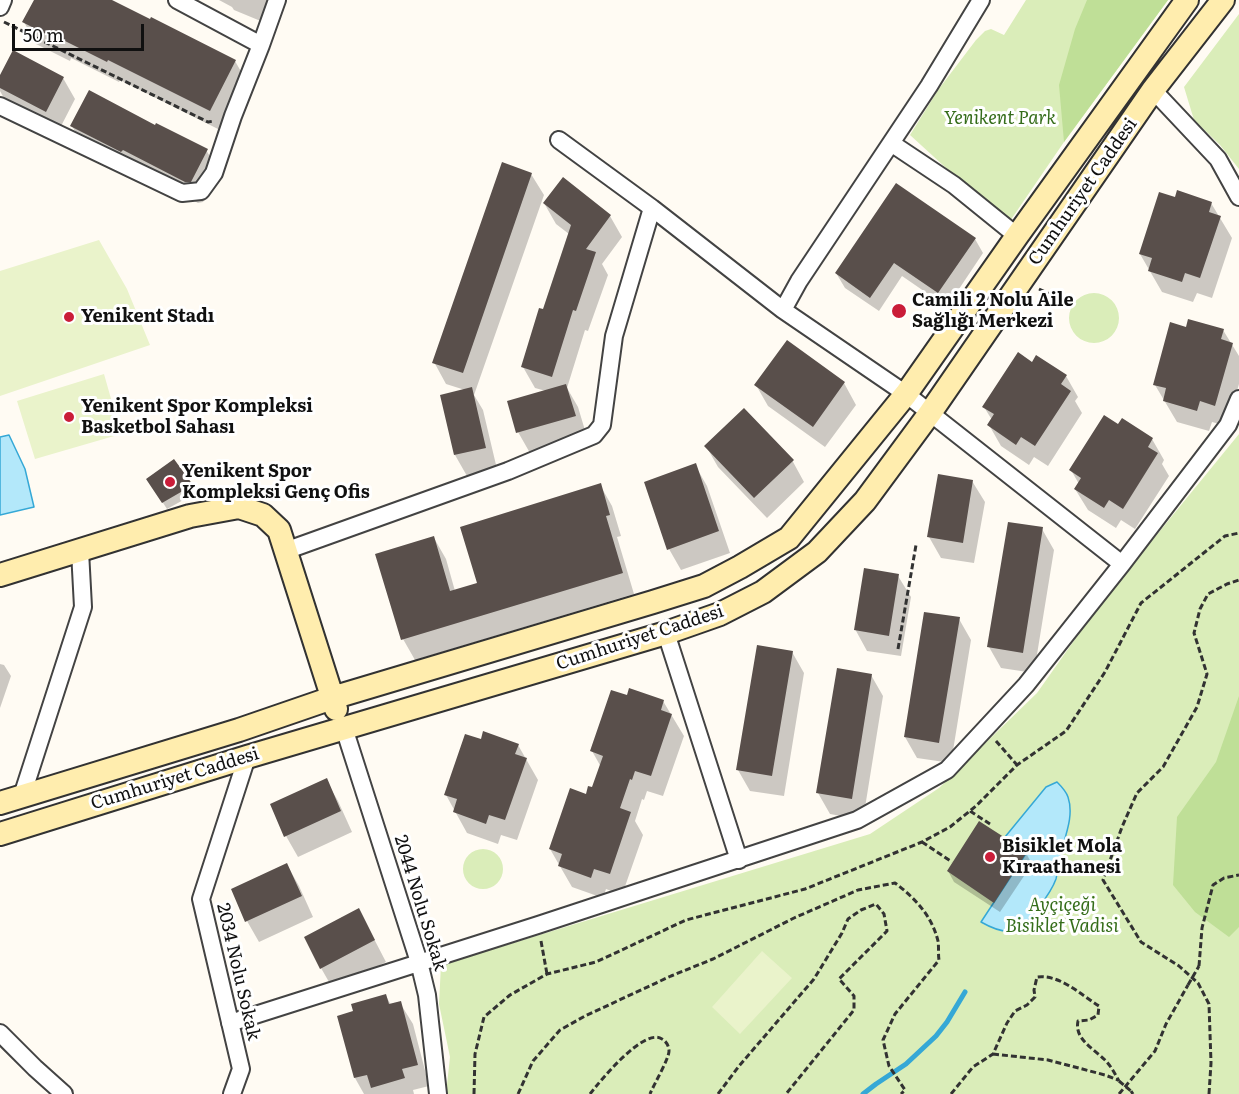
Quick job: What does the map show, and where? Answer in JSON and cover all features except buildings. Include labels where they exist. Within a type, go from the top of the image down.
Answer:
[{"type":"street","points":[[0,7],[3,0]]},
{"type":"street","points":[[177,0],[261,45]]},
{"type":"street","points":[[0,106],[182,193],[201,191],[214,173],[277,0]]},
{"type":"street","points":[[783,310],[929,86],[981,0]]},
{"type":"street","name":"Cumhuriyet Caddesi","points":[[0,802],[239,730],[332,698],[704,586],[789,538],[906,394],[1187,0]]},
{"type":"street","name":"Cumhuriyet Caddesi","points":[[0,834],[247,757],[666,633],[720,614],[763,592],[817,552],[865,501],[930,413],[1153,90],[1223,0]]},
{"type":"street","points":[[1153,90],[1218,159],[1239,197]]},
{"type":"street","points":[[559,140],[652,208],[783,310],[906,394],[1122,564]]},
{"type":"street","points":[[891,143],[954,185],[1017,236]]},
{"type":"street","points":[[285,551],[508,471],[594,435],[602,425],[614,336],[652,208]]},
{"type":"street","points":[[230,1023],[538,926],[858,820],[946,770],[1026,686],[1228,425],[1239,399]]},
{"type":"street","points":[[0,575],[190,516],[239,507],[263,515],[279,530],[332,698],[344,728]]},
{"type":"street","points":[[22,796],[83,607],[80,551]]},
{"type":"street","points":[[666,633],[739,860]]},
{"type":"street","name":"2044 Nolu Sokak","points":[[344,728],[419,962],[427,995],[438,1094]]},
{"type":"street","name":"2034 Nolu Sokak","points":[[232,1094],[241,1069],[201,899],[247,757]]},
{"type":"street","points":[[0,1033],[64,1094]]},
{"type":"path","points":[[0,20],[208,122],[233,116]]},
{"type":"path","points":[[1021,281],[1072,305]]},
{"type":"path","points":[[898,649],[916,544]]},
{"type":"path","points":[[1209,1094],[1209,1005],[1198,983],[1179,966],[1141,942],[1103,880],[1137,793],[1163,767],[1197,707],[1207,674],[1194,633],[1200,609],[1208,594],[1239,580]]},
{"type":"path","points":[[985,729],[1017,765]]},
{"type":"path","points":[[970,811],[990,824]]},
{"type":"path","points":[[922,842],[952,862]]},
{"type":"path","points":[[1119,1094],[1155,1051],[1166,1024],[1199,966],[1202,928],[1213,885],[1224,878],[1239,875]]},
{"type":"path","points":[[518,1094],[533,1061],[560,1030],[585,1016],[713,959],[794,918],[858,890],[896,884],[913,897],[926,914],[938,941],[939,960],[895,1014],[883,1040],[889,1066],[905,1090],[901,1094]]},
{"type":"path","points":[[718,1094],[739,1066],[814,979],[849,919],[861,910],[876,904],[884,914],[887,931],[839,978],[854,996],[854,1010],[786,1094]]},
{"type":"path","points":[[538,926],[547,974]]},
{"type":"path","points":[[951,1094],[973,1067],[993,1054],[1015,1011],[1027,1005],[1035,997],[1037,977],[1045,976],[1059,981],[1099,1006],[1098,1015],[1089,1020],[1077,1021],[1076,1028],[1092,1050],[1106,1061],[1119,1081],[1132,1092]]},
{"type":"path","points":[[590,1094],[619,1059],[654,1036],[661,1038],[668,1045],[669,1053],[650,1094]]},
{"type":"path","points":[[993,1054],[1048,1060],[1119,1081]]},
{"type":"green space","name":"Yenikent Park","points":[[1026,0],[1168,0],[1064,142],[1010,221],[968,188],[910,135],[938,90],[976,40],[985,31],[991,29],[1004,35]]},
{"type":"green space","points":[[1087,0],[1168,0],[1064,142],[1059,85],[1075,29]]},
{"type":"green space","points":[[1239,14],[1239,169],[1220,145],[1194,120],[1184,87]]},
{"type":"green space","name":"Yenikent Stadı","points":[[99,240],[127,289],[150,345],[0,396],[0,271]]},
{"type":"green space","points":[[1099,293],[1112,300],[1118,308],[1118,328],[1112,336],[1104,342],[1089,343],[1076,336],[1070,328],[1069,313],[1076,300],[1084,294]]},
{"type":"green space","name":"Yenikent Spor Kompleksi Basketbol Sahası","points":[[104,374],[121,434],[35,459],[17,401]]},
{"type":"green space","name":"Ayçiçeği Bisiklet Vadisi","points":[[1239,434],[1239,1094],[446,1094],[450,1057],[439,1004],[441,965],[870,834],[939,788],[1037,693],[1097,608]]},
{"type":"green space","points":[[1239,696],[1239,927],[1229,937],[1195,912],[1173,885],[1177,817],[1216,762]]},
{"type":"green space","points":[[483,849],[491,850],[497,855],[502,861],[502,877],[497,883],[491,888],[483,889],[475,888],[469,883],[464,877],[463,869],[464,861],[469,855],[475,850]]},
{"type":"green space","points":[[762,951],[792,978],[740,1034],[712,1007]]},
{"type":"water","points":[[9,435],[25,469],[34,507],[0,515],[0,437]]},
{"type":"water","points":[[1057,782],[1067,795],[1070,811],[1069,825],[1056,879],[1049,894],[1020,927],[1008,931],[991,927],[981,922],[1027,852],[1005,837],[1046,787]]},
{"type":"waterway","points":[[863,1094],[906,1064],[936,1036],[965,992]]},
{"type":"place","name":"Camili 2 Nolu Aile Sağlığı Merkezi","points":[[899,311]]},
{"type":"place","name":"Yenikent Stadı","points":[[69,317]]},
{"type":"place","name":"Yenikent Spor Kompleksi Basketbol Sahası","points":[[69,417]]},
{"type":"place","name":"Yenikent Spor Kompleksi Genç Ofis","points":[[170,482]]},
{"type":"place","name":"Bisiklet Mola Kıraathanesi","points":[[990,857]]}]
